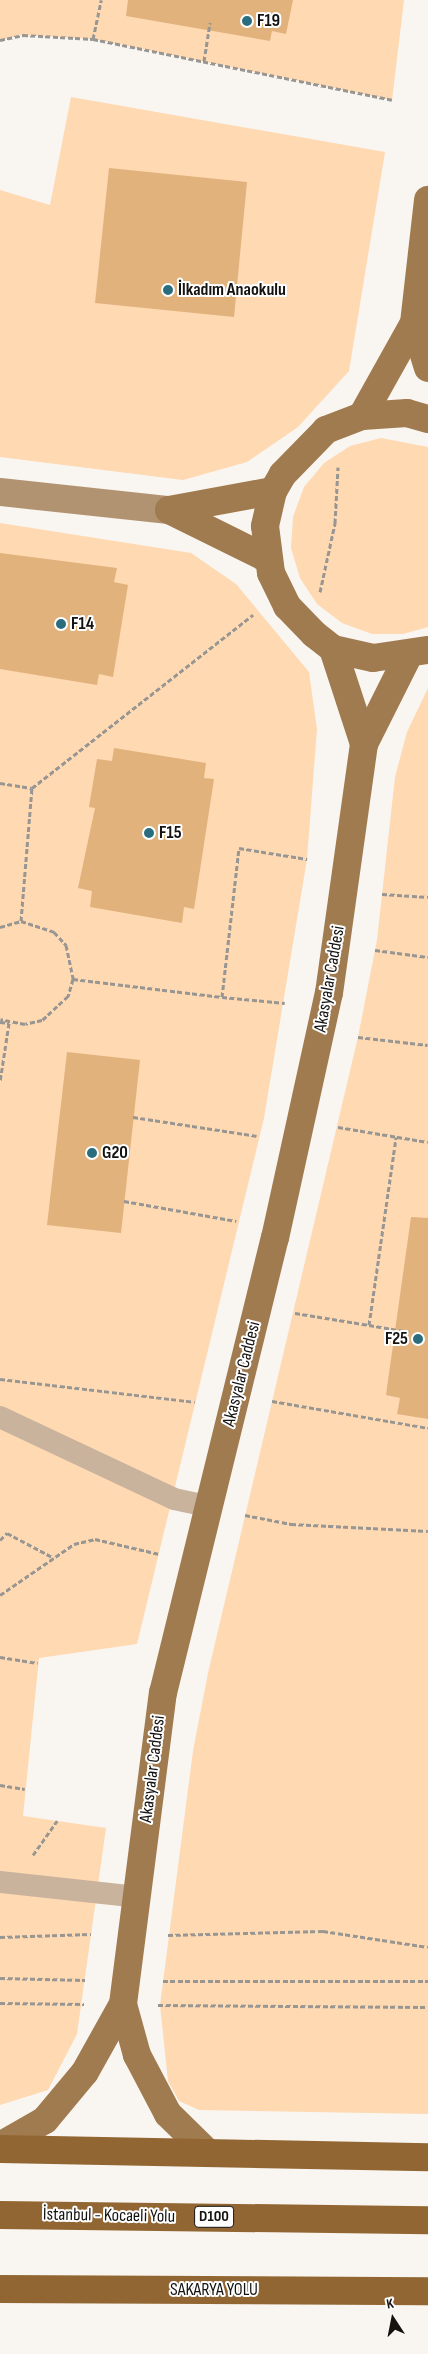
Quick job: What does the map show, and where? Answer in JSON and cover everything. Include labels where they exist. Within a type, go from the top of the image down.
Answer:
[{"type":"highway","points":[[0,2148],[428,2157]]},
{"type":"highway","name":"İstanbul - Kocaeli Yolu","points":[[0,2215],[428,2220]]},
{"type":"highway","name":"SAKARYA YOLU","points":[[0,2289],[428,2292]]},
{"type":"main road","points":[[362,416],[414,323],[428,200]]},
{"type":"main road","points":[[414,323],[428,368]]},
{"type":"main road","points":[[418,653],[373,658],[334,649],[287,606],[266,558],[265,526],[272,491],[304,449],[326,430],[362,416],[407,413],[428,419]]},
{"type":"main road","points":[[169,510],[272,491]]},
{"type":"main road","points":[[169,510],[266,558]]},
{"type":"main road","points":[[334,649],[364,744]]},
{"type":"main road","points":[[364,744],[418,653]]},
{"type":"main road","name":"Akasyalar Caddesi","points":[[123,2004],[163,1693],[275,1238],[329,994],[364,744]]},
{"type":"main road","points":[[0,2148],[45,2120],[85,2072],[123,2004]]},
{"type":"main road","points":[[123,2004],[137,2055],[168,2114],[208,2153]]},
{"type":"street","points":[[0,492],[169,510]]},
{"type":"lane","points":[[0,1417],[174,1498],[208,1506]]},
{"type":"lane","points":[[0,1882],[137,1896]]},
{"type":"path","points":[[93,39],[101,0]]},
{"type":"path","points":[[204,61],[210,22]]},
{"type":"path","points":[[0,40],[23,35],[93,39],[392,100]]},
{"type":"path","points":[[319,597],[335,523],[338,464]]},
{"type":"path","points":[[0,783],[32,788],[260,610]]},
{"type":"path","points":[[21,921],[32,788]]},
{"type":"path","points":[[222,997],[239,848],[307,860]]},
{"type":"path","points":[[382,894],[428,897]]},
{"type":"path","points":[[0,926],[21,921],[54,932],[66,945],[73,979],[57,1010],[42,1020],[9,1023],[0,1020]]},
{"type":"path","points":[[375,950],[428,957]]},
{"type":"path","points":[[73,979],[285,1003]]},
{"type":"path","points":[[0,1082],[9,1023]]},
{"type":"path","points":[[358,1037],[428,1046]]},
{"type":"path","points":[[134,1117],[258,1136]]},
{"type":"path","points":[[338,1127],[428,1142]]},
{"type":"path","points":[[369,1325],[396,1137]]},
{"type":"path","points":[[124,1201],[236,1221]]},
{"type":"path","points":[[295,1313],[409,1332]]},
{"type":"path","points":[[0,1379],[195,1402]]},
{"type":"path","points":[[272,1401],[428,1428]]},
{"type":"path","points":[[245,1515],[290,1524],[428,1531]]},
{"type":"path","points":[[0,1540],[7,1533],[54,1558]]},
{"type":"path","points":[[0,1595],[74,1544],[95,1540],[158,1554]]},
{"type":"path","points":[[0,1657],[38,1663]]},
{"type":"path","points":[[0,1785],[25,1789]]},
{"type":"path","points":[[168,1935],[323,1931],[428,1947]]},
{"type":"path","points":[[0,1937],[91,1934]]},
{"type":"path","points":[[0,1978],[85,1980]]},
{"type":"path","points":[[162,1981],[428,1981]]},
{"type":"path","points":[[0,2003],[81,2004]]},
{"type":"path","points":[[160,2006],[428,2007]]},
{"type":"shaded area","points":[[0,0],[404,0],[392,100],[93,39],[23,35],[0,40]]},
{"type":"shaded area","name":"İlkadım Anaokulu","points":[[71,97],[385,152],[349,371],[298,427],[247,462],[183,480],[0,457],[0,190],[50,205]]},
{"type":"shaded area","points":[[381,438],[428,447],[428,627],[403,634],[372,634],[342,623],[317,604],[300,578],[291,548],[293,517],[304,487],[324,463],[350,446]]},
{"type":"shaded area","points":[[0,523],[191,553],[236,584],[309,672],[317,729],[307,859],[264,1118],[137,1644],[39,1658],[23,1816],[106,1828],[77,2034],[48,2090],[0,2105]]},
{"type":"shaded area","points":[[428,688],[428,2114],[199,2110],[179,2101],[168,2081],[160,2005],[193,1751],[208,1673],[358,1037],[377,940],[395,777],[407,732]]},
{"type":"building","name":"F19","points":[[128,0],[293,0],[286,34],[272,31],[270,41],[126,16]]},
{"type":"building","points":[[109,168],[247,182],[234,317],[95,303]]},
{"type":"building","name":"F14","points":[[0,553],[117,568],[114,582],[128,585],[113,677],[99,674],[97,685],[0,669]]},
{"type":"building","name":"F15","points":[[114,748],[206,763],[204,778],[214,779],[194,909],[184,907],[182,923],[90,907],[92,891],[78,888],[95,808],[89,807],[97,759],[112,761]]},
{"type":"building","name":"G20","points":[[67,1052],[140,1060],[121,1233],[47,1225]]},
{"type":"building","name":"F25","points":[[411,1217],[428,1218],[428,1419],[397,1414],[400,1398],[386,1395]]},
{"type":"place","name":"F19","points":[[247,21]]},
{"type":"place","name":"İlkadım Anaokulu","points":[[168,290]]},
{"type":"place","name":"F14","points":[[61,624]]},
{"type":"place","name":"F15","points":[[149,833]]},
{"type":"place","name":"G20","points":[[92,1153]]},
{"type":"place","name":"F25","points":[[418,1339]]}]
